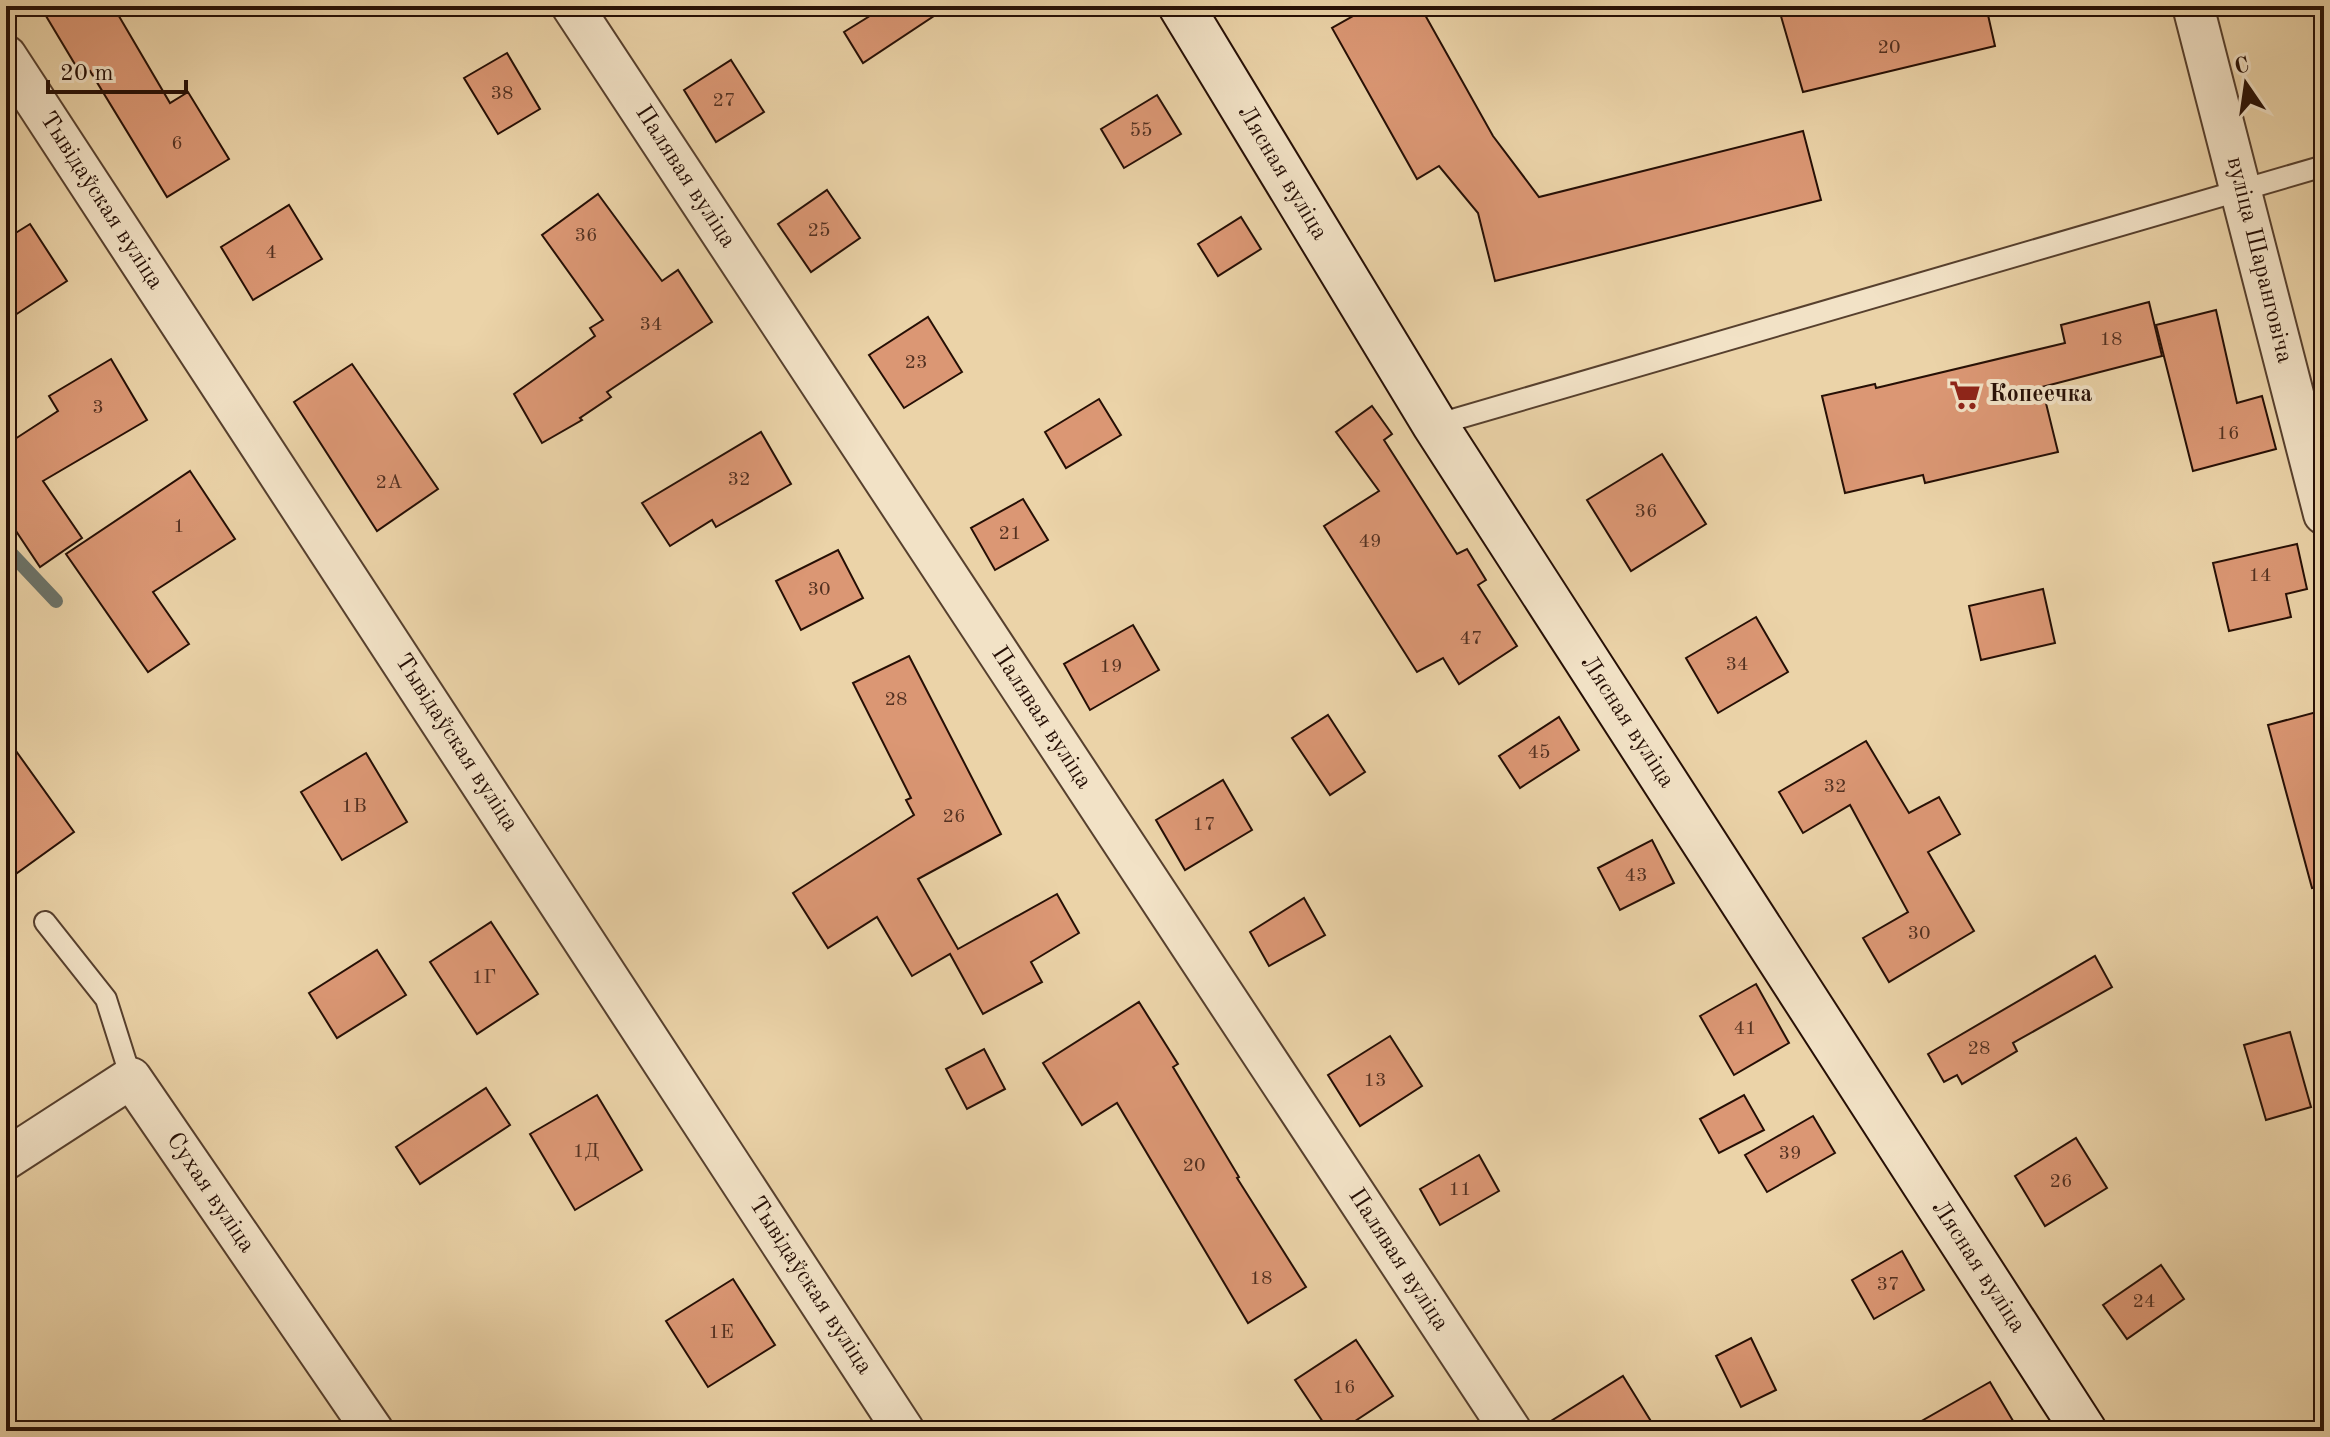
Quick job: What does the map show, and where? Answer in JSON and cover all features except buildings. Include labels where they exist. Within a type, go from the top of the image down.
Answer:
[{"type":"main road","name":"Лясная вуліца","points":[[1181,6],[1435,425],[2084,1431]]},
{"type":"street","name":"Палявая вуліца","points":[[572,6],[1511,1431]]},
{"type":"street","name":"вуліца Шаранговіча","points":[[2193,6],[2324,514]]},
{"type":"street","name":"Тывідаўская вуліца","points":[[6,56],[904,1431]]},
{"type":"street","points":[[6,1159],[131,1078]]},
{"type":"street","name":"Сухая вуліца","points":[[131,1078],[373,1431]]},
{"type":"lane","points":[[1435,425],[2324,166]]},
{"type":"lane","points":[[45,922],[106,999],[131,1078]]},
{"type":"waterway","points":[[6,548],[56,601]]},
{"type":"place","name":"Копеечка","points":[[1965,395]]}]
